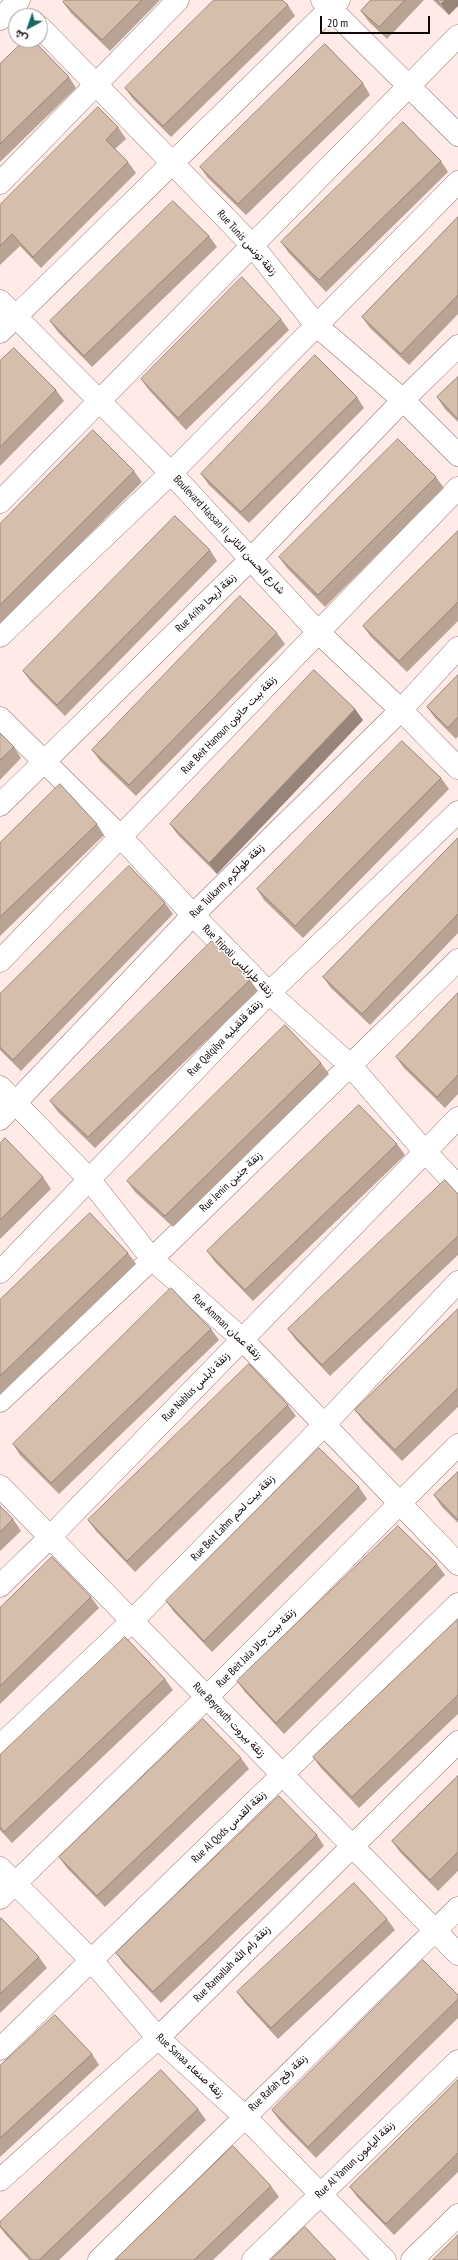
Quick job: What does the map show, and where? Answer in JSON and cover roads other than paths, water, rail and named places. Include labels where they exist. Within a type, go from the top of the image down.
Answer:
[{"type":"street","points":[[0,183],[178,0]]},
{"type":"street","points":[[0,332],[173,163],[330,3],[408,87],[458,135]]},
{"type":"street","points":[[0,19],[20,5]]},
{"type":"street","name":"Rue Tunis زنقة تونس","points":[[48,35],[252,245],[317,326],[403,400],[458,455]]},
{"type":"street","points":[[0,502],[458,36]]},
{"type":"street","points":[[0,636],[170,473],[458,182]]},
{"type":"street","name":"Boulevard Hassan II شارع الحسن الثاني","points":[[0,301],[252,558],[318,632],[401,710],[458,768]]},
{"type":"street","name":"Rue Ariha زنقة أريحا","points":[[0,805],[43,761],[252,558],[403,400],[458,346]]},
{"type":"street","name":"Rue Beit Hanoun زنقة بيت حانون","points":[[0,960],[458,488]]},
{"type":"street","name":"Rue Tulkarm زنقة طولكرم","points":[[0,1119],[192,915],[401,710],[458,648]]},
{"type":"street","name":"Rue Tripoli زنقة طرابلس","points":[[0,718],[121,837],[192,915],[269,993],[351,1066],[425,1152],[458,1186]]},
{"type":"street","name":"Rue Qalqilya زنقة قلقيليه","points":[[0,1272],[269,993],[458,812]]},
{"type":"street","name":"Rue Jenin زنقة جنين","points":[[0,1401],[152,1259],[458,960]]},
{"type":"street","name":"Rue Amman زنقة عمان","points":[[0,1087],[89,1179],[152,1259],[242,1339],[458,1564]]},
{"type":"street","name":"Rue Nablus زنقة نابلس","points":[[0,1586],[50,1537],[458,1118]]},
{"type":"street","name":"Rue Beit Lahm زنقة بيت لحم","points":[[0,1746],[132,1621],[325,1424],[458,1282]]},
{"type":"street","name":"Rue Beit Jala زنقة بيت جالا","points":[[0,1898],[207,1697],[458,1445]]},
{"type":"street","name":"Rue Beyrouth زنقة بيروت","points":[[0,1486],[458,1954]]},
{"type":"street","name":"Rue Al Qods زنقة القدس","points":[[0,2049],[458,1604]]},
{"type":"street","name":"Rue Ramallah زنقة رام الله","points":[[0,2180],[158,2038],[458,1742]]},
{"type":"street","name":"Rue Sanaa زنقة صنعاء","points":[[0,1868],[92,1961],[158,2038],[244,2116],[385,2260]]},
{"type":"street","name":"Rue Rafah زنقة رفح","points":[[99,2260],[244,2116],[458,1908]]},
{"type":"street","name":"Rue Al Yamun زنقة اليامون","points":[[253,2260],[320,2193],[458,2061]]},
{"type":"street","points":[[412,2260],[458,2215]]}]
